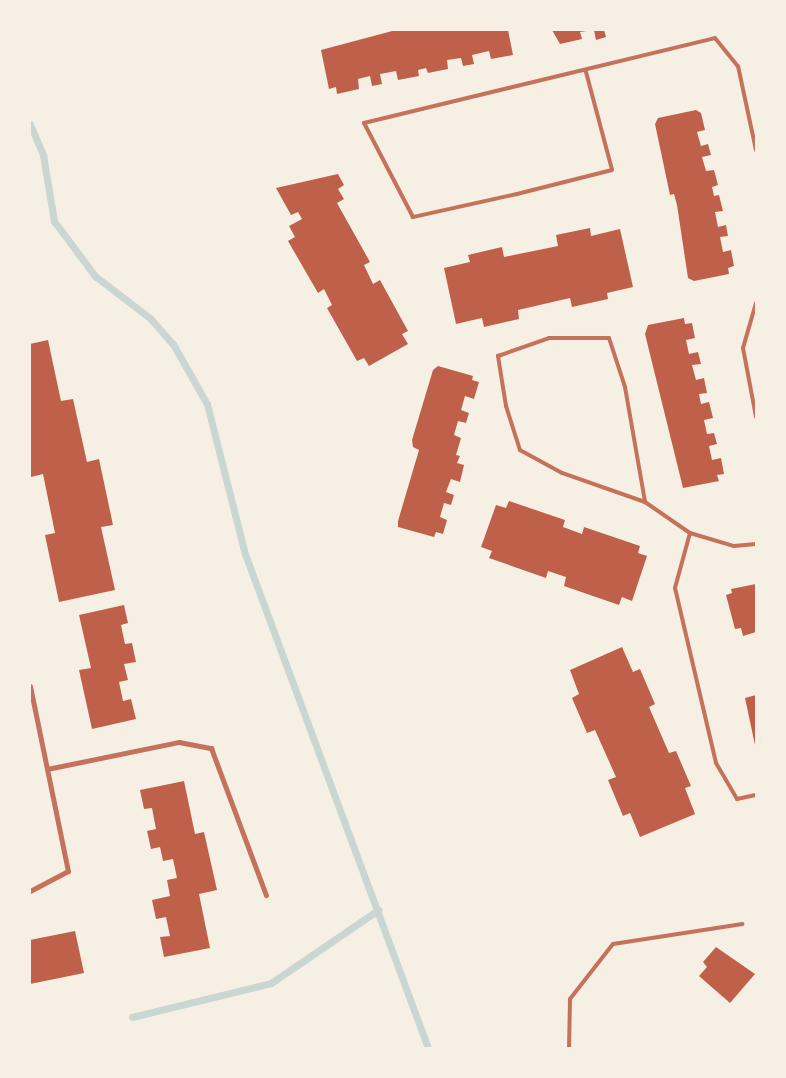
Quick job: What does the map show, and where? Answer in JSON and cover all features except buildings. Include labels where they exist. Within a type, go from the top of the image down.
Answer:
[{"type":"street","points":[[30,686],[68,871],[30,891]]},
{"type":"street","points":[[47,769],[179,742],[211,748],[266,895]]},
{"type":"lane","points":[[586,72],[612,170],[517,194],[413,217],[364,123],[476,93],[586,72],[715,38],[738,66],[756,150]]},
{"type":"lane","points":[[756,303],[743,348],[756,417]]},
{"type":"lane","points":[[646,502],[625,387],[609,338],[549,338],[498,356],[506,406],[520,450],[562,473],[646,502],[690,533],[734,546],[756,544]]},
{"type":"lane","points":[[690,533],[675,588],[716,763],[737,799],[756,795]]},
{"type":"lane","points":[[569,1048],[570,999],[613,944],[742,924]]},
{"type":"waterway","points":[[30,124],[43,155],[54,221],[95,276],[150,318],[173,344],[207,404],[245,554],[428,1048]]},
{"type":"waterway","points":[[132,1017],[271,983],[378,910]]}]
